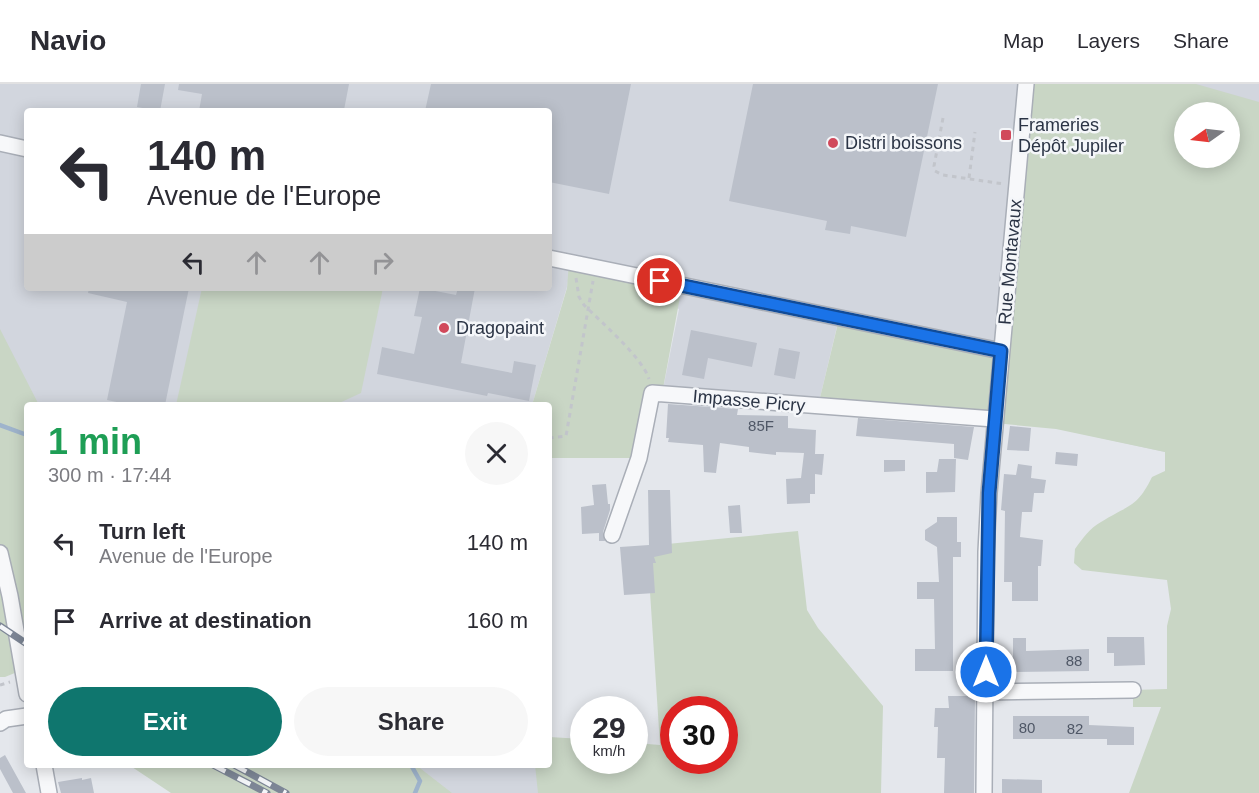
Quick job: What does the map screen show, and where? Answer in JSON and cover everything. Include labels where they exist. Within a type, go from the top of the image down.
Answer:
[{"type":"street","name":"Rue Montavaux","points":[[984,793],[986,552],[994,419],[1026,84]]},
{"type":"street","points":[[0,143],[24,148]]},
{"type":"street","points":[[552,259],[1001,351]]},
{"type":"street","points":[[612,535],[639,458],[652,393]]},
{"type":"street","name":"Impasse Picry","points":[[652,393],[994,419]]},
{"type":"street","points":[[0,553],[24,677]]},
{"type":"street","points":[[986,692],[1133,690]]},
{"type":"street","points":[[0,723],[6,719],[24,716]]},
{"type":"street","points":[[45,768],[49,793]]},
{"type":"path","points":[[943,118],[935,171],[943,175],[1017,186]]},
{"type":"path","points":[[969,179],[975,132]]},
{"type":"path","points":[[578,264],[579,297],[646,371],[652,393]]},
{"type":"path","points":[[552,438],[566,436],[595,268]]},
{"type":"shaded area","points":[[0,84],[1259,84],[1259,793],[1185,480],[1165,471],[1165,452],[995,415],[838,322],[818,406],[662,394],[679,309],[569,275],[533,402],[24,402],[24,428],[0,613]]},
{"type":"shaded area","points":[[384,768],[541,768],[542,793],[433,793]]},
{"type":"green space","points":[[1026,84],[1196,84],[1259,102],[1259,793],[1129,793],[1161,707],[1133,707],[1133,690],[1167,689],[1167,626],[1171,609],[1167,580],[1082,570],[1074,563],[1075,549],[1093,527],[1131,505],[1142,495],[1152,477],[1165,471],[1165,452],[1056,429],[818,406],[839,319],[1002,350]]},
{"type":"green space","points":[[569,262],[682,286],[662,394],[651,393],[639,458],[552,458],[552,402],[533,402],[567,288]]},
{"type":"green space","points":[[201,291],[382,291],[361,393],[342,402],[177,402]]},
{"type":"green space","points":[[0,329],[37,402],[24,402],[24,672],[22,670],[0,677]]},
{"type":"green space","points":[[798,531],[807,610],[818,628],[883,706],[881,793],[538,793],[535,768],[552,768],[552,737],[570,738],[570,774],[648,774],[648,744],[660,745],[647,546]]},
{"type":"green space","points":[[134,768],[420,768],[452,793],[171,793]]},
{"type":"building","points":[[141,84],[165,84],[161,108],[137,107]]},
{"type":"building","points":[[179,84],[349,84],[344,108],[200,108],[202,94],[178,90]]},
{"type":"building","points":[[431,84],[631,84],[609,194],[552,183],[552,108],[426,108]]},
{"type":"building","name":"Distri boissons","points":[[753,84],[938,84],[906,237],[851,226],[850,234],[825,230],[827,221],[729,201]]},
{"type":"building","points":[[88,291],[188,291],[166,402],[107,400],[127,302],[88,293]]},
{"type":"building","points":[[419,291],[456,295],[457,291],[474,291],[461,363],[512,373],[514,361],[536,365],[529,401],[488,393],[487,396],[377,374],[382,347],[414,354],[422,317],[414,316]]},
{"type":"building","points":[[691,330],[757,343],[752,367],[708,358],[704,379],[682,375]]},
{"type":"building","points":[[779,348],[800,352],[795,379],[774,375]]},
{"type":"building","points":[[668,404],[738,409],[737,415],[788,416],[788,428],[816,430],[815,454],[824,454],[822,475],[815,474],[815,494],[810,494],[810,503],[787,504],[786,479],[801,478],[804,453],[776,452],[776,455],[749,452],[749,447],[720,443],[716,473],[704,472],[703,445],[668,442],[669,438],[666,438]]},
{"type":"building","points":[[858,418],[974,427],[968,460],[954,458],[954,444],[856,436]]},
{"type":"building","points":[[1010,426],[1031,428],[1029,451],[1007,450]]},
{"type":"building","points":[[1056,452],[1078,454],[1077,466],[1055,464]]},
{"type":"building","points":[[939,459],[956,459],[955,492],[926,493],[926,472],[937,472]]},
{"type":"building","points":[[884,460],[905,460],[905,471],[884,472]]},
{"type":"building","points":[[1018,464],[1032,466],[1031,478],[1046,480],[1044,493],[1034,493],[1032,512],[1022,512],[1020,537],[1043,540],[1041,566],[1038,566],[1038,601],[1012,601],[1012,582],[1004,582],[1005,511],[1001,510],[1004,474],[1016,475]]},
{"type":"building","points":[[606,484],[610,510],[603,532],[605,541],[599,541],[599,533],[582,534],[581,507],[594,505],[592,485]]},
{"type":"building","points":[[648,490],[670,490],[672,553],[654,557],[656,563],[653,563],[655,593],[624,595],[620,547],[649,545]]},
{"type":"building","points":[[740,505],[742,533],[730,533],[728,506]]},
{"type":"building","points":[[937,517],[957,517],[957,542],[961,542],[961,557],[953,557],[953,671],[915,671],[915,649],[935,649],[934,599],[917,599],[917,582],[939,582],[937,547],[925,540],[925,530],[937,522]]},
{"type":"building","points":[[1107,637],[1144,637],[1145,665],[1114,666],[1114,653],[1107,653]]},
{"type":"building","points":[[1013,638],[1026,638],[1026,651],[1089,649],[1089,671],[1013,672]]},
{"type":"building","points":[[948,696],[975,696],[974,793],[944,793],[945,758],[937,758],[938,727],[934,727],[935,708],[949,708]]},
{"type":"building","points":[[1013,716],[1089,716],[1089,725],[1134,727],[1134,745],[1107,745],[1107,739],[1013,739]]},
{"type":"building","points":[[5,755],[26,793],[13,793],[0,769],[0,758]]},
{"type":"building","points":[[82,778],[82,780],[91,778],[94,793],[61,793],[58,782]]},
{"type":"building","points":[[1002,779],[1042,780],[1042,793],[1002,793]]},
{"type":"waterway","points":[[0,425],[24,434]]},
{"type":"waterway","points":[[413,768],[420,781],[415,793]]},
{"type":"railway","points":[[0,626],[24,642]]},
{"type":"railway","points":[[219,768],[267,793]]},
{"type":"railway","points":[[240,768],[286,793]]},
{"type":"place","name":"Frameries Dépôt Jupiler","points":[[1006,135]]},
{"type":"place","name":"Distri boissons","points":[[833,143]]},
{"type":"place","name":"Dragopaint","points":[[444,328]]},
{"type":"route","points":[[660,281],[1001,351],[986,552],[986,672]]}]
